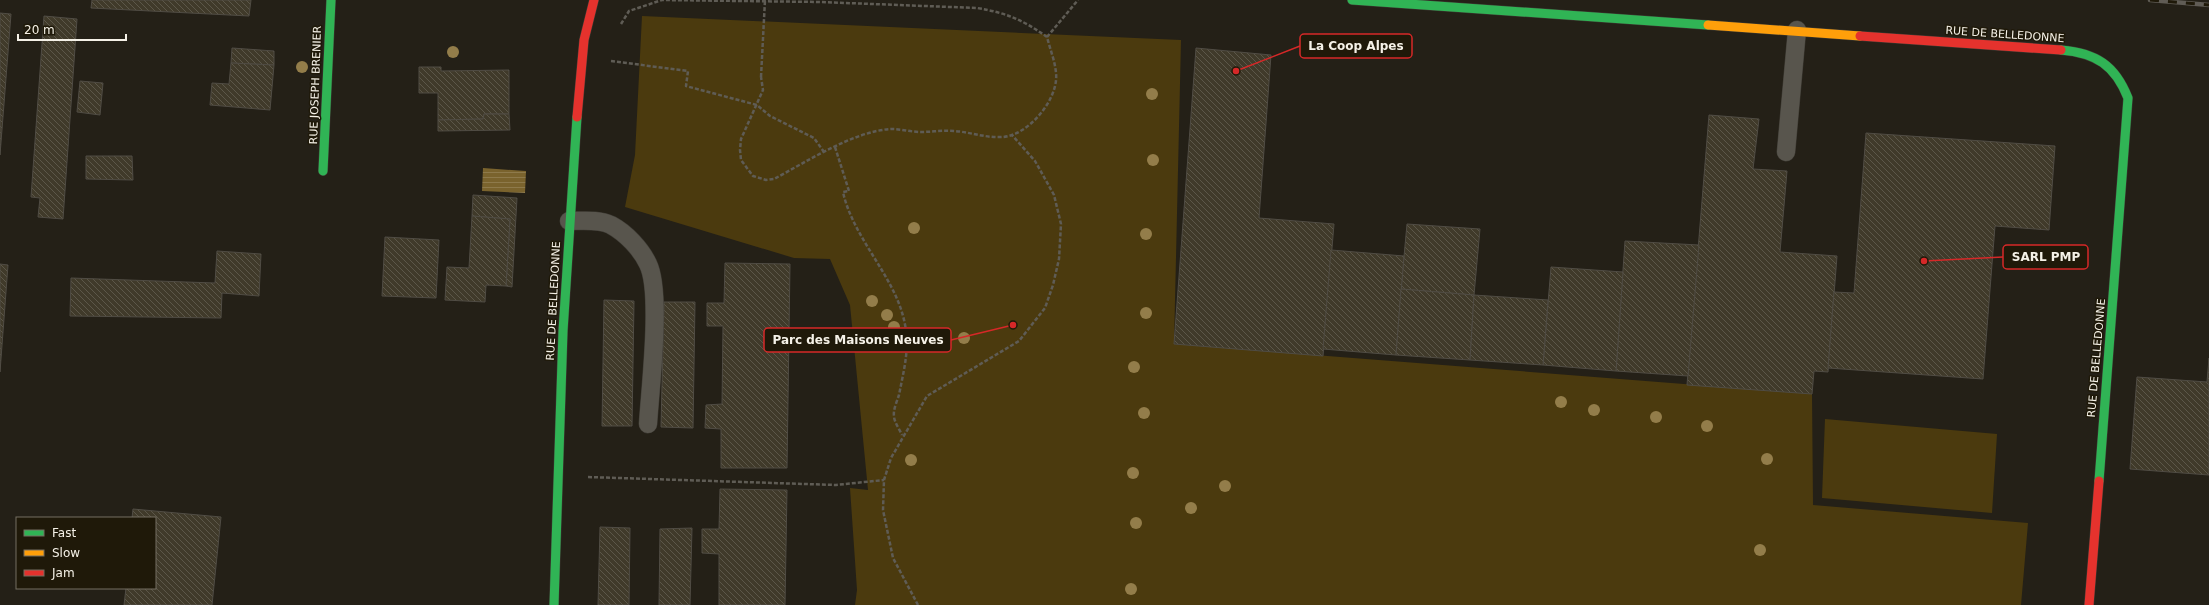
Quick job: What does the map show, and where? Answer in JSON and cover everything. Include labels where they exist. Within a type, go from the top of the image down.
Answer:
[{"type":"street","name":"RUE JOSEPH BRENIER","points":[[324,171],[330,0]]},
{"type":"street","name":"RUE DE BELLEDONNE","points":[[554,605],[557,478],[569,221],[583,56],[587,21],[594,0]]},
{"type":"street","name":"RUE DE BELLEDONNE","points":[[1352,0],[1567,17],[1797,30],[2069,51],[2094,56],[2103,62],[2117,74],[2128,98],[2128,105],[2089,605]]},
{"type":"lane","points":[[1786,152],[1797,30]]},
{"type":"lane","points":[[569,221],[599,222],[611,225],[636,246],[649,266],[655,298],[648,424]]},
{"type":"path","points":[[617,30],[629,11],[662,0],[820,2],[977,8],[1001,12],[1024,21],[1047,37],[1056,74],[1053,90],[1045,109],[1026,127],[1012,135],[986,137],[954,131],[919,132],[890,129],[856,138],[835,147],[774,179],[766,180],[753,176],[741,160],[740,150],[741,139],[763,90],[762,77],[765,0]]},
{"type":"path","points":[[1047,37],[1078,0]]},
{"type":"path","points":[[609,69],[610,55]]},
{"type":"path","points":[[583,56],[688,71],[686,86],[757,105],[770,116],[814,138],[824,152]]},
{"type":"path","points":[[918,605],[893,558],[883,510],[884,480],[891,458],[927,396],[1019,341],[1045,308],[1053,285],[1059,259],[1061,224],[1054,195],[1035,161],[1012,135]]},
{"type":"path","points":[[835,147],[848,191],[843,192],[844,196],[853,219],[893,293],[906,331],[906,356],[894,416],[903,436]]},
{"type":"path","points":[[586,469],[586,484]]},
{"type":"path","points":[[586,477],[836,485],[884,480]]},
{"type":"shaded area","points":[[642,16],[1181,40],[1174,344],[1812,394],[1813,505],[2028,523],[2021,605],[855,605],[857,590],[850,488],[868,490],[850,305],[830,259],[794,258],[625,207],[635,155]]},
{"type":"shaded area","points":[[483,168],[526,171],[525,193],[482,191]]},
{"type":"shaded area","points":[[1825,419],[1997,434],[1992,513],[1822,498]]},
{"type":"building","points":[[92,0],[251,0],[249,16],[91,8]]},
{"type":"building","points":[[0,13],[11,14],[0,155]]},
{"type":"building","points":[[44,16],[77,19],[63,219],[38,217],[40,198],[31,197]]},
{"type":"building","points":[[232,48],[274,51],[274,65],[231,63]]},
{"type":"building","points":[[1196,48],[1271,55],[1259,218],[1334,224],[1323,356],[1174,344]]},
{"type":"building","points":[[231,63],[274,65],[270,110],[210,105],[212,83],[229,84]]},
{"type":"building","points":[[419,67],[441,67],[441,71],[509,70],[509,114],[484,114],[483,119],[438,120],[438,93],[419,93]]},
{"type":"building","points":[[80,81],[103,83],[100,115],[77,112]]},
{"type":"building","points":[[484,114],[509,114],[510,130],[438,131],[438,120],[483,119]]},
{"type":"building","points":[[1709,115],[1759,119],[1753,169],[1787,171],[1780,252],[1837,256],[1828,372],[1814,371],[1812,394],[1687,385]]},
{"type":"building","points":[[1866,133],[2055,146],[2049,230],[1995,226],[1983,379],[1828,368],[1834,292],[1854,293]]},
{"type":"building","points":[[86,156],[132,156],[133,180],[86,179]]},
{"type":"building","points":[[473,195],[517,198],[512,287],[506,286],[510,219],[472,216]]},
{"type":"building","points":[[472,216],[510,219],[506,286],[486,285],[485,302],[445,300],[447,267],[469,268]]},
{"type":"building","points":[[1407,224],[1480,229],[1474,295],[1401,289]]},
{"type":"building","points":[[385,237],[439,240],[436,298],[382,296]]},
{"type":"building","points":[[1625,241],[1699,245],[1688,376],[1616,371]]},
{"type":"building","points":[[1331,250],[1404,256],[1396,355],[1323,349]]},
{"type":"building","points":[[217,251],[261,254],[259,296],[222,293],[221,318],[70,316],[71,278],[215,283]]},
{"type":"building","points":[[725,263],[790,264],[787,468],[721,468],[721,429],[705,428],[706,405],[722,404],[723,326],[707,326],[707,303],[724,303]]},
{"type":"building","points":[[0,264],[8,265],[0,372]]},
{"type":"building","points":[[1551,267],[1623,272],[1616,371],[1543,365]]},
{"type":"building","points":[[1401,289],[1474,295],[1470,360],[1396,355]]},
{"type":"building","points":[[1474,295],[1548,300],[1543,365],[1470,360]]},
{"type":"building","points":[[604,300],[634,301],[632,426],[602,426]]},
{"type":"building","points":[[664,302],[695,302],[693,428],[661,427]]},
{"type":"building","points":[[2209,358],[2209,475],[2130,469],[2137,377],[2207,382]]},
{"type":"building","points":[[720,489],[787,490],[785,605],[719,605],[719,554],[702,553],[702,529],[719,529]]},
{"type":"building","points":[[133,509],[221,517],[212,605],[124,605],[126,589],[156,589],[156,517],[132,517]]},
{"type":"building","points":[[600,527],[630,528],[629,605],[598,605]]},
{"type":"building","points":[[692,528],[690,605],[659,605],[660,529]]},
{"type":"railway","points":[[2150,0],[2209,5]]},
{"type":"traffic: fast","points":[[323,171],[331,0]]},
{"type":"traffic: fast","points":[[1352,0],[1708,25]]},
{"type":"traffic: fast","points":[[2061,50],[2084,54],[2103,63],[2117,77],[2128,98],[2099,481]]},
{"type":"traffic: fast","points":[[554,605],[563,331],[577,117]]},
{"type":"traffic: slow","points":[[1708,25],[1860,36]]},
{"type":"traffic: jam","points":[[577,117],[584,40],[594,0]]},
{"type":"traffic: jam","points":[[1860,36],[2061,50]]},
{"type":"traffic: jam","points":[[2089,605],[2099,481]]},
{"type":"place","name":"La Coop Alpes","points":[[1236,71]]},
{"type":"place","name":"SARL PMP","points":[[1924,261]]},
{"type":"place","name":"Parc des Maisons Neuves","points":[[1013,325]]}]
